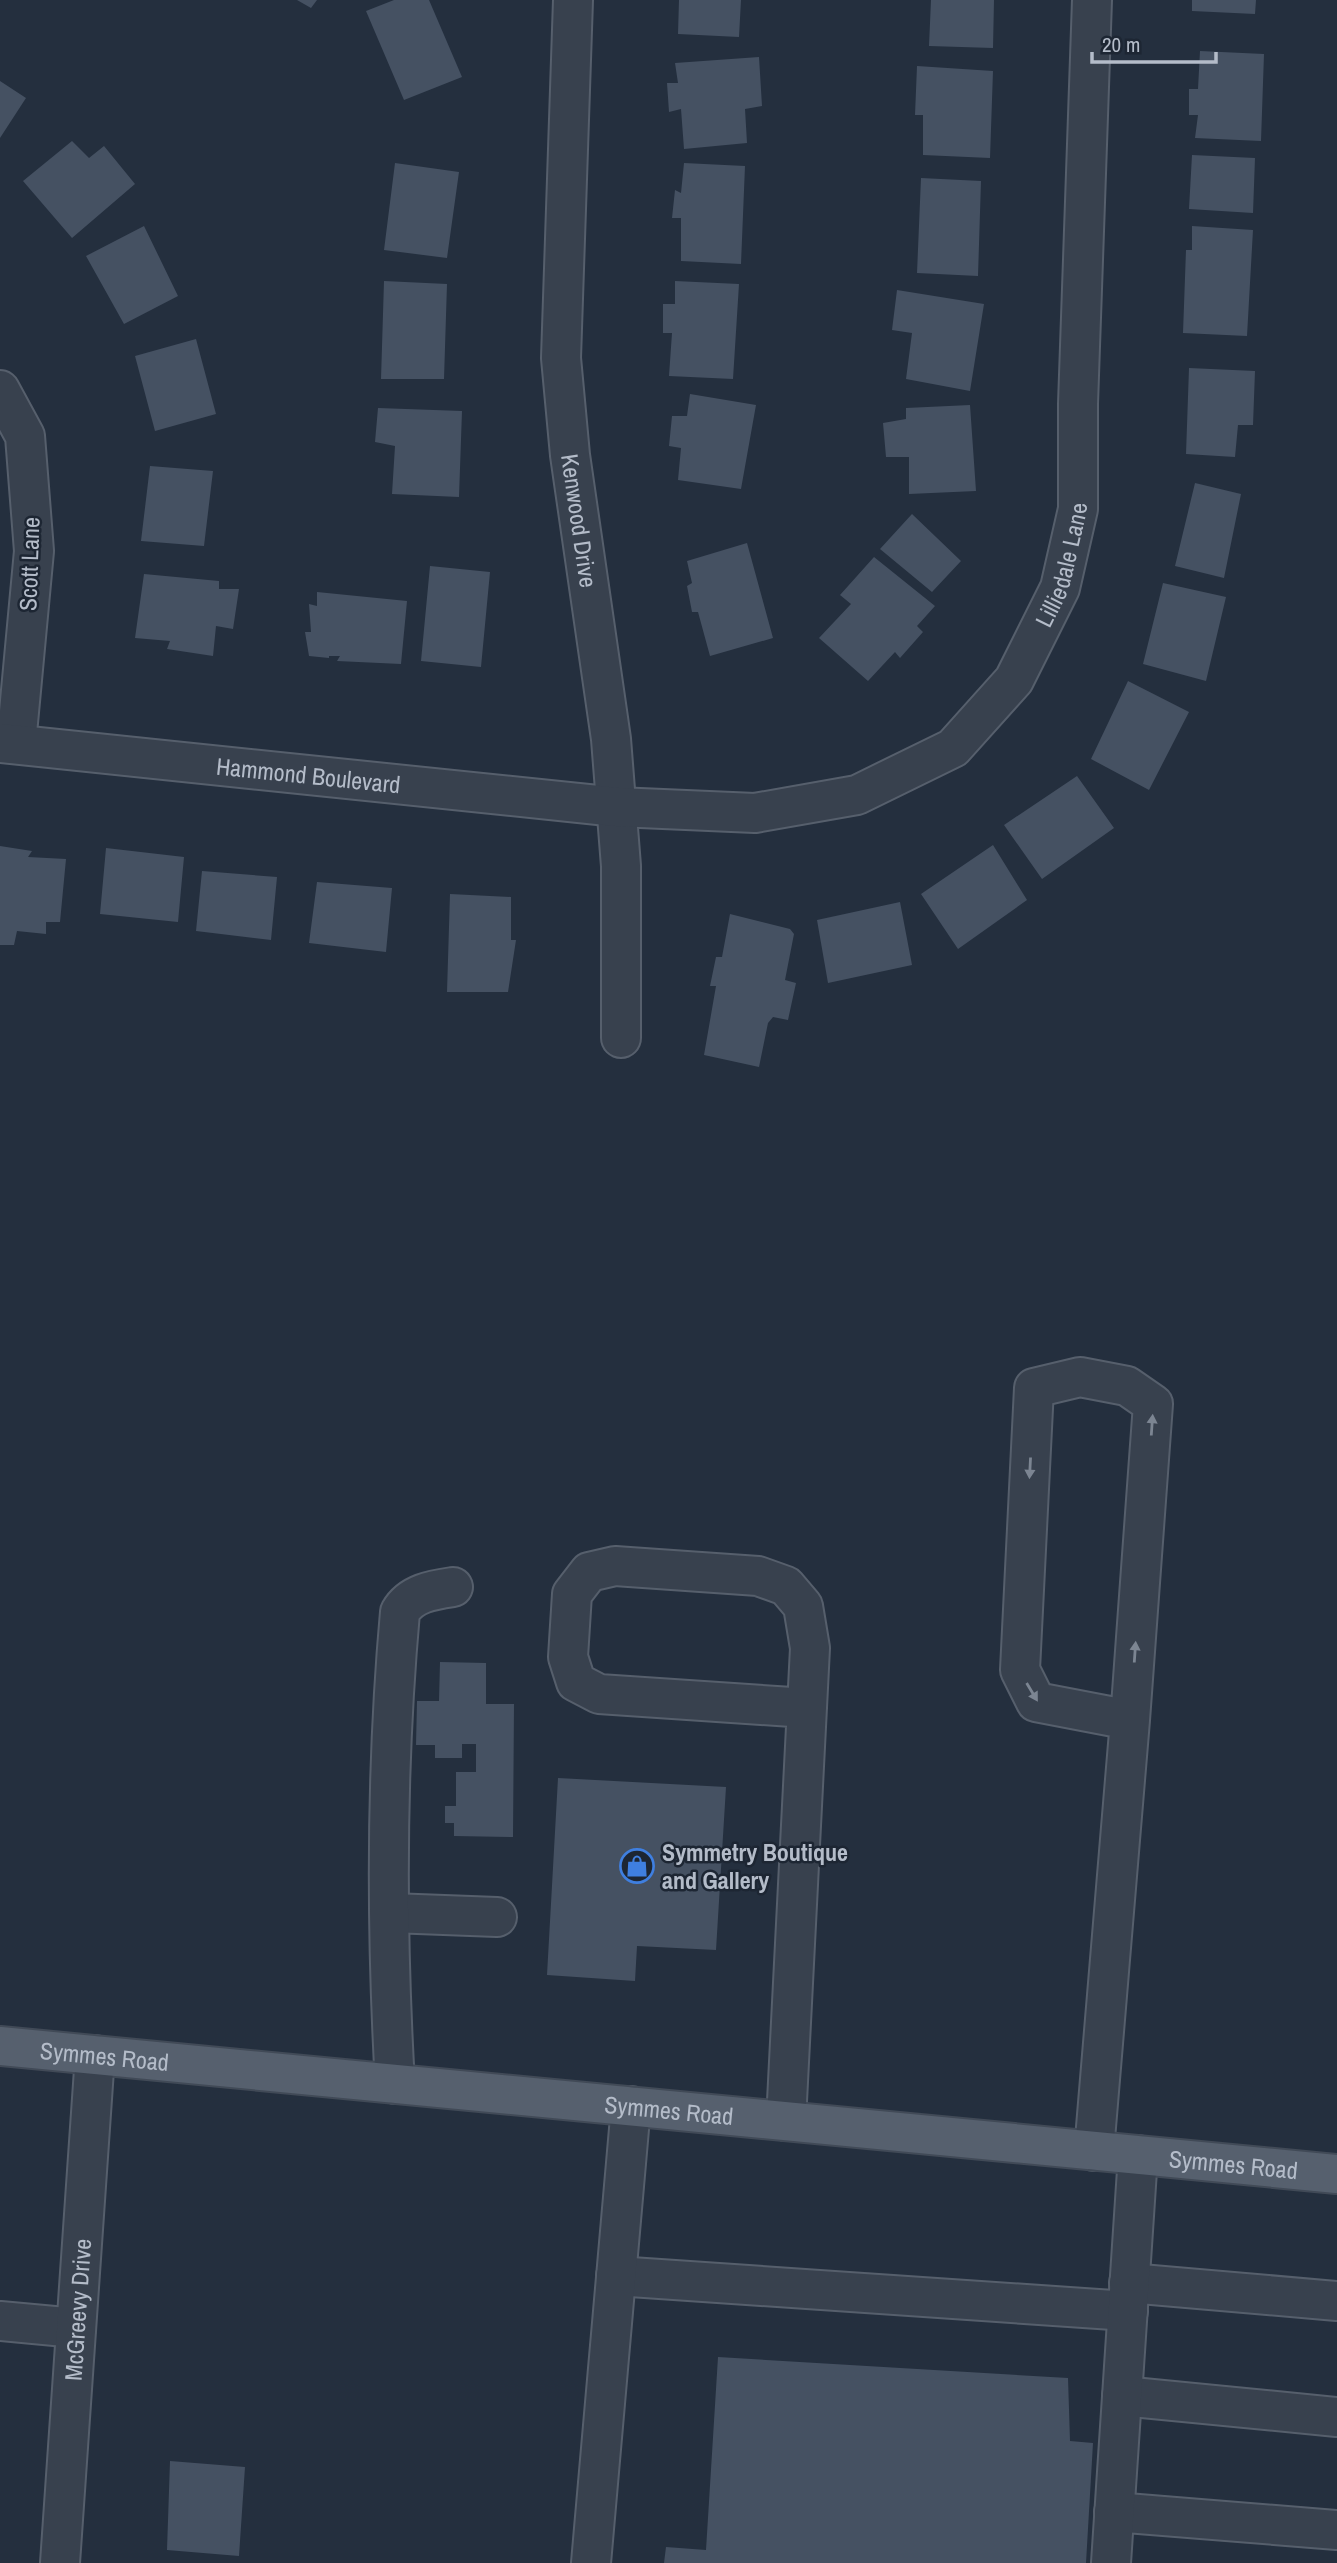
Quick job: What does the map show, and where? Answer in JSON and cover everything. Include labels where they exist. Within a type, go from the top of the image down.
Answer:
[{"type":"main road","name":"Symmes Road","points":[[0,2046],[1337,2174]]},
{"type":"street","name":"Kenwood Drive","points":[[573,0],[561,358],[570,454],[611,740],[617,807],[621,866],[621,1038]]},
{"type":"street","name":"Lilliedale Lane","points":[[617,807],[755,813],[857,795],[953,748],[1014,680],[1060,588],[1078,509],[1078,404],[1092,0]]},
{"type":"street","name":"Scott Lane","points":[[0,390],[25,436],[34,551],[8,743]]},
{"type":"street","name":"Hammond Boulevard","points":[[8,743],[617,807]]},
{"type":"street","points":[[1094,2151],[1130,1720],[1153,1404],[1127,1385],[1080,1377],[1034,1388],[1020,1670],[1036,1702],[1130,1720]]},
{"type":"street","points":[[786,2121],[807,1708],[810,1648],[803,1606],[786,1586],[758,1576],[615,1566],[589,1572],[572,1594],[568,1657],[576,1682],[599,1694],[807,1708]]},
{"type":"street","points":[[395,2084],[391,2014],[389,1798],[392,1704],[400,1612],[405,1604],[424,1592],[453,1587]]},
{"type":"street","points":[[391,1913],[497,1917]]},
{"type":"street","name":"McGreevy Drive","points":[[60,2563],[94,2055]]},
{"type":"street","points":[[591,2563],[631,2106]]},
{"type":"street","points":[[1111,2563],[1138,2155]]},
{"type":"street","points":[[616,2276],[1129,2297],[1337,2301]]},
{"type":"street","points":[[0,2321],[76,2328]]},
{"type":"street","points":[[1122,2396],[1337,2417]]},
{"type":"street","points":[[1114,2512],[1337,2530]]},
{"type":"building","points":[[297,0],[317,0],[311,8]]},
{"type":"building","points":[[394,0],[429,0],[462,77],[404,100],[366,11]]},
{"type":"building","points":[[679,0],[741,0],[739,37],[678,34]]},
{"type":"building","points":[[931,0],[994,0],[993,48],[929,46]]},
{"type":"building","points":[[1192,0],[1256,0],[1255,14],[1192,11]]},
{"type":"building","points":[[1200,51],[1264,54],[1261,141],[1195,138],[1198,115],[1189,115],[1189,89],[1198,89]]},
{"type":"building","points":[[759,57],[762,106],[745,109],[747,143],[684,149],[681,109],[669,112],[667,83],[678,83],[675,63]]},
{"type":"building","points":[[917,66],[993,71],[990,158],[923,155],[923,115],[915,115]]},
{"type":"building","points":[[0,81],[26,98],[0,138]]},
{"type":"building","points":[[72,141],[89,158],[104,146],[135,184],[72,238],[23,181]]},
{"type":"building","points":[[1192,155],[1255,158],[1253,213],[1189,209]]},
{"type":"building","points":[[395,163],[459,172],[447,258],[384,250]]},
{"type":"building","points":[[684,163],[745,166],[741,264],[681,261],[681,218],[672,218],[675,190],[681,193]]},
{"type":"building","points":[[921,178],[981,181],[978,276],[917,273]]},
{"type":"building","points":[[144,226],[178,296],[124,324],[86,256]]},
{"type":"building","points":[[1192,226],[1253,230],[1247,336],[1183,333],[1186,250],[1192,250]]},
{"type":"building","points":[[384,281],[447,284],[444,379],[381,379]]},
{"type":"building","points":[[675,281],[739,284],[733,379],[669,376],[672,333],[663,333],[663,304],[675,304]]},
{"type":"building","points":[[897,290],[984,304],[970,391],[906,379],[912,333],[892,330]]},
{"type":"building","points":[[196,339],[216,414],[155,431],[135,356]]},
{"type":"building","points":[[1189,368],[1255,371],[1253,425],[1238,425],[1235,457],[1186,454]]},
{"type":"building","points":[[690,394],[756,405],[741,489],[678,480],[681,448],[669,446],[672,416],[687,416]]},
{"type":"building","points":[[970,405],[976,491],[909,494],[909,457],[886,457],[883,423],[906,419],[906,408]]},
{"type":"building","points":[[378,408],[462,411],[459,497],[392,494],[395,446],[375,442]]},
{"type":"building","points":[[150,466],[213,471],[204,546],[141,541]]},
{"type":"building","points":[[1195,483],[1241,494],[1224,578],[1175,566]]},
{"type":"building","points":[[912,514],[961,561],[932,592],[880,549]]},
{"type":"building","points":[[747,543],[773,638],[710,656],[698,612],[692,612],[687,586],[692,583],[687,561]]},
{"type":"building","points":[[874,557],[935,606],[917,626],[923,632],[900,658],[895,652],[868,681],[819,638],[851,604],[840,595]]},
{"type":"building","points":[[430,566],[490,572],[481,667],[421,661]]},
{"type":"building","points":[[144,574],[219,581],[219,589],[239,589],[233,629],[216,626],[213,656],[167,649],[170,641],[135,638]]},
{"type":"building","points":[[1163,583],[1226,597],[1206,681],[1143,664]]},
{"type":"building","points":[[317,592],[407,601],[401,664],[337,661],[340,656],[309,656],[305,632],[311,632],[309,604],[317,606]]},
{"type":"building","points":[[1128,681],[1189,712],[1149,790],[1091,759]]},
{"type":"building","points":[[1077,776],[1114,828],[1042,879],[1004,825]]},
{"type":"building","points":[[993,845],[1027,900],[958,949],[921,894]]},
{"type":"building","points":[[0,846],[32,851],[28,857],[66,859],[60,922],[46,922],[46,934],[17,931],[14,945],[0,945]]},
{"type":"building","points":[[106,848],[184,857],[178,922],[100,914]]},
{"type":"building","points":[[202,871],[277,877],[271,940],[196,931]]},
{"type":"building","points":[[317,882],[392,888],[386,952],[309,943]]},
{"type":"building","points":[[450,894],[511,897],[511,940],[516,940],[508,992],[447,992]]},
{"type":"building","points":[[900,902],[912,965],[828,983],[817,920]]},
{"type":"building","points":[[730,914],[790,929],[794,934],[785,980],[796,983],[788,1020],[773,1017],[768,1023],[759,1067],[704,1055],[716,986],[710,986],[716,957],[722,957]]},
{"type":"building","points":[[440,1662],[486,1663],[486,1704],[514,1704],[513,1837],[454,1836],[454,1823],[445,1823],[445,1806],[456,1806],[456,1772],[476,1772],[476,1744],[462,1744],[462,1758],[435,1758],[435,1745],[416,1745],[417,1701],[439,1701]]},
{"type":"building","name":"Symmetry Boutique and Gallery","points":[[558,1778],[726,1787],[716,1950],[637,1946],[635,1981],[547,1975]]},
{"type":"building","points":[[718,2357],[1068,2378],[1070,2441],[1093,2443],[1086,2563],[664,2563],[666,2547],[706,2550]]},
{"type":"building","points":[[170,2461],[245,2467],[239,2556],[167,2550]]},
{"type":"place","name":"Symmetry Boutique and Gallery","points":[[637,1866]]}]
